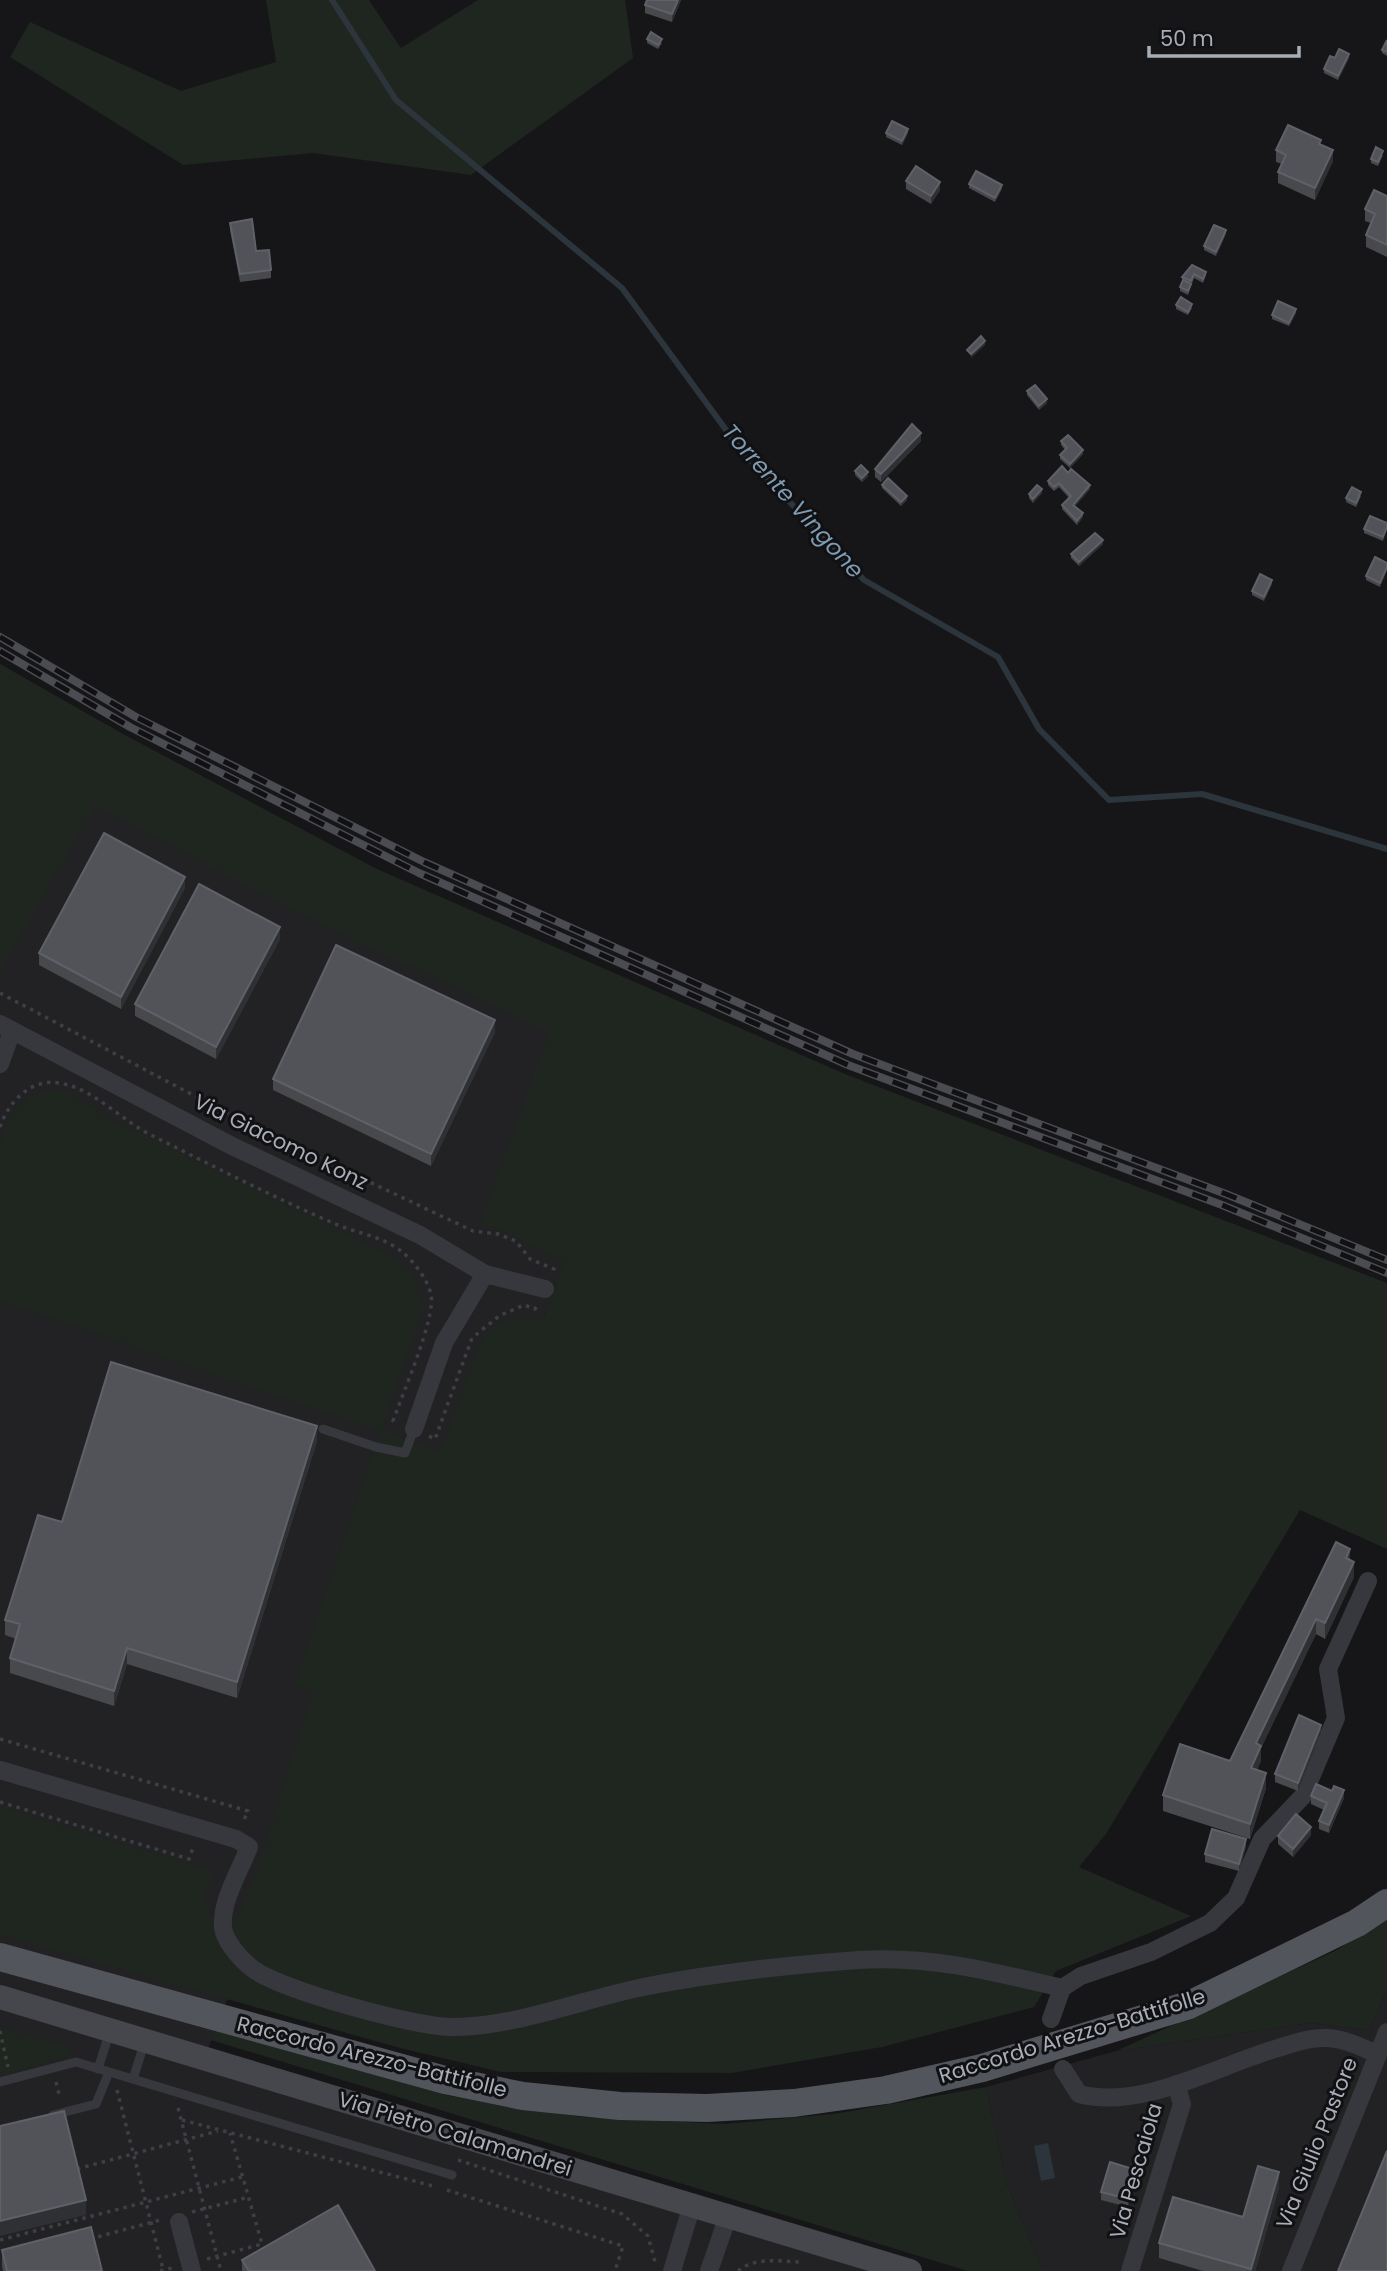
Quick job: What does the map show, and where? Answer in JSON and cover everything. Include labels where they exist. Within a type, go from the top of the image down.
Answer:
[{"type":"main road","name":"Raccordo Arezzo-Battifolle","points":[[0,1957],[445,2080],[523,2096],[620,2106],[707,2108],[794,2103],[873,2092],[982,2068],[1189,2005],[1357,1923],[1387,1903]]},
{"type":"main road","name":"Via Pietro Calamandrei","points":[[0,1997],[910,2271]]},
{"type":"street","name":"Via Giacomo Konz","points":[[6,1028],[232,1146],[420,1235],[485,1274],[545,1289]]},
{"type":"street","points":[[0,1064],[6,1028]]},
{"type":"street","points":[[414,1429],[444,1343],[485,1274]]},
{"type":"street","points":[[1051,2019],[1062,1988],[1081,1976],[1151,1952],[1210,1923],[1236,1898],[1262,1839],[1303,1796],[1336,1718],[1328,1669],[1368,1581]]},
{"type":"street","points":[[0,1770],[236,1839],[249,1847],[224,1909],[223,1930],[236,1952],[254,1970],[279,1981],[414,2023],[451,2027],[488,2023],[648,1986],[860,1960],[918,1960],[970,1966],[1062,1988]]},
{"type":"street","name":"Via Giulio Pastore","points":[[1291,2271],[1387,2032]]},
{"type":"street","points":[[1063,2069],[1079,2094],[1100,2099],[1156,2092],[1228,2063],[1309,2039],[1342,2039],[1377,2054]]},
{"type":"street","name":"Via Pescaiola","points":[[1130,2271],[1182,2105],[1175,2084]]},
{"type":"street","points":[[672,2271],[692,2205]]},
{"type":"street","points":[[709,2271],[728,2216]]},
{"type":"street","points":[[179,2222],[191,2267]]},
{"type":"lane","points":[[323,1429],[376,1447],[405,1453],[414,1429]]},
{"type":"lane","points":[[98,2069],[110,2029]]},
{"type":"lane","points":[[133,2079],[145,2040]]},
{"type":"lane","points":[[0,2082],[76,2062],[452,2175]]},
{"type":"lane","points":[[38,2118],[96,2104],[108,2072]]},
{"type":"path","points":[[0,993],[244,1122],[473,1231],[498,1234],[516,1241],[530,1259],[554,1269],[536,1309],[524,1305],[499,1316],[472,1339],[435,1439],[393,1421],[429,1319],[431,1296],[421,1272],[401,1251],[330,1222],[245,1182],[142,1130],[123,1115],[58,1082],[38,1085],[18,1096],[6,1111],[0,1127]]},
{"type":"path","points":[[0,1739],[103,1770]]},
{"type":"path","points":[[0,2031],[11,2079]]},
{"type":"path","points":[[52,2069],[64,2112]]},
{"type":"path","points":[[117,2088],[162,2271],[191,2267],[262,2244],[230,2133]]},
{"type":"path","points":[[178,2107],[221,2271]]},
{"type":"path","points":[[183,2120],[433,2186]]},
{"type":"path","points":[[75,2170],[220,2130]]},
{"type":"path","points":[[0,2239],[146,2204],[242,2177]]},
{"type":"path","points":[[446,2190],[623,2246],[615,2271]]},
{"type":"path","points":[[78,2243],[90,2239]]},
{"type":"path","points":[[738,2271],[745,2266],[771,2260],[808,2265]]},
{"type":"shaded area","points":[[266,0],[369,0],[401,48],[478,0],[625,0],[633,58],[471,175],[313,153],[183,165],[10,57],[30,22],[181,91],[276,62]]},
{"type":"shaded area","points":[[0,664],[121,733],[376,869],[651,991],[566,1262],[542,1321],[219,2018],[205,2058],[910,2271],[0,2271]]},
{"type":"shaded area","points":[[0,664],[121,733],[377,869],[845,1074],[1387,1283],[1387,1549],[1300,1510],[1106,1834],[1079,1867],[1191,1916],[1056,1971],[1034,2007],[882,2047],[732,2073],[501,2072],[400,2048],[0,1935],[0,1807],[214,1871],[204,1893],[209,1915],[239,1915],[259,1864],[313,1693],[295,1684],[381,1431],[0,1301],[0,1149],[11,1114],[31,1096],[52,1091],[71,1093],[103,1115],[399,1260],[413,1275],[424,1307],[381,1430],[441,1452],[483,1335],[510,1319],[542,1321],[565,1263],[500,1229],[480,1225],[549,1032],[325,926],[95,806],[0,971]]},
{"type":"shaded area","points":[[1387,1918],[1387,1990],[1369,2030],[1309,2023],[1116,2051],[1335,1951]]},
{"type":"shaded area","points":[[1387,1990],[1387,2271],[1043,2271],[1006,2182],[986,2087],[1116,2051],[1309,2023],[1369,2030]]},
{"type":"shaded area","points":[[0,2027],[70,2048],[71,2056],[0,2076]]},
{"type":"shaded area","points":[[215,2030],[450,2096],[581,2117],[725,2124],[834,2114],[986,2087],[1006,2182],[1043,2271],[968,2271],[211,2040]]},
{"type":"shaded area","points":[[1048,2143],[1055,2178],[1041,2181],[1034,2146]]},
{"type":"building","points":[[647,0],[678,0],[672,14],[645,5]]},
{"type":"building","points":[[651,32],[662,39],[658,45],[647,39]]},
{"type":"building","points":[[1339,49],[1349,54],[1338,76],[1324,69],[1330,56],[1335,58]]},
{"type":"building","points":[[892,121],[908,129],[902,141],[886,133]]},
{"type":"building","points":[[1288,125],[1321,140],[1319,144],[1333,150],[1315,188],[1278,172],[1286,155],[1276,150]]},
{"type":"building","points":[[1376,147],[1383,151],[1378,162],[1371,159]]},
{"type":"building","points":[[916,166],[940,182],[931,196],[906,181]]},
{"type":"building","points":[[976,171],[1002,185],[995,198],[969,184]]},
{"type":"building","points":[[1374,190],[1387,196],[1387,245],[1366,235],[1375,214],[1365,209]]},
{"type":"building","points":[[252,219],[256,251],[269,250],[271,270],[240,274],[230,223]]},
{"type":"building","points":[[1214,225],[1226,230],[1216,252],[1204,246]]},
{"type":"building","points":[[1192,265],[1206,272],[1203,279],[1194,274],[1191,281],[1182,277]]},
{"type":"building","points":[[1183,280],[1191,284],[1188,291],[1180,287]]},
{"type":"building","points":[[1181,297],[1192,304],[1188,312],[1176,305]]},
{"type":"building","points":[[1278,301],[1296,309],[1289,323],[1272,315]]},
{"type":"building","points":[[981,336],[985,341],[971,354],[967,350]]},
{"type":"building","points":[[1035,385],[1047,399],[1039,406],[1027,391]]},
{"type":"building","points":[[912,424],[921,433],[881,474],[875,469]]},
{"type":"building","points":[[1068,435],[1083,450],[1070,464],[1060,455],[1067,448],[1061,441]]},
{"type":"building","points":[[861,465],[868,472],[862,478],[855,471]]},
{"type":"building","points":[[1062,466],[1068,473],[1071,469],[1090,485],[1073,505],[1083,513],[1077,521],[1062,505],[1071,496],[1059,483],[1054,487],[1048,481]]},
{"type":"building","points":[[888,478],[907,496],[901,502],[882,485]]},
{"type":"building","points":[[1037,485],[1042,489],[1033,499],[1029,494]]},
{"type":"building","points":[[1352,487],[1361,492],[1356,503],[1346,498]]},
{"type":"building","points":[[1370,516],[1387,523],[1383,537],[1364,529]]},
{"type":"building","points":[[1095,533],[1103,540],[1079,562],[1071,554]]},
{"type":"building","points":[[1375,557],[1387,563],[1380,583],[1366,576]]},
{"type":"building","points":[[1260,574],[1272,580],[1264,597],[1252,591]]},
{"type":"building","points":[[104,833],[185,877],[121,997],[39,953]]},
{"type":"building","points":[[199,884],[280,927],[216,1047],[135,1004]]},
{"type":"building","points":[[336,945],[495,1020],[431,1154],[273,1079]]},
{"type":"building","points":[[111,1362],[317,1426],[237,1682],[127,1648],[114,1691],[10,1658],[20,1624],[5,1620],[38,1515],[62,1522]]},
{"type":"building","points":[[1336,1542],[1350,1549],[1346,1558],[1354,1562],[1325,1623],[1316,1619],[1256,1743],[1261,1746],[1251,1768],[1266,1773],[1250,1824],[1163,1795],[1180,1744],[1230,1761]]},
{"type":"building","points":[[1299,1715],[1321,1725],[1298,1783],[1275,1774]]},
{"type":"building","points":[[1316,1784],[1332,1791],[1334,1786],[1344,1790],[1329,1825],[1319,1821],[1327,1803],[1311,1796]]},
{"type":"building","points":[[1296,1814],[1311,1827],[1293,1849],[1278,1836]]},
{"type":"building","points":[[1212,1829],[1246,1839],[1239,1864],[1205,1854]]},
{"type":"building","points":[[64,2111],[86,2200],[0,2221],[0,2126]]},
{"type":"building","points":[[1387,2151],[1387,2271],[1338,2271]]},
{"type":"building","points":[[1110,2162],[1136,2170],[1128,2199],[1101,2192]]},
{"type":"building","points":[[1258,2166],[1279,2172],[1251,2269],[1159,2243],[1173,2197],[1243,2217]]},
{"type":"building","points":[[338,2205],[375,2271],[249,2271],[242,2260]]},
{"type":"building","points":[[91,2227],[102,2271],[7,2271],[2,2250]]},
{"type":"waterway","name":"Torrente Vingone","points":[[332,0],[396,100],[622,288],[743,453],[864,580],[998,657],[1039,729],[1109,800],[1202,794],[1387,849]]},
{"type":"railway","points":[[0,637],[136,717],[424,862],[853,1054],[1226,1194],[1387,1260]]},
{"type":"railway","points":[[0,651],[130,727],[419,873],[848,1065],[1222,1205],[1387,1273]]}]
